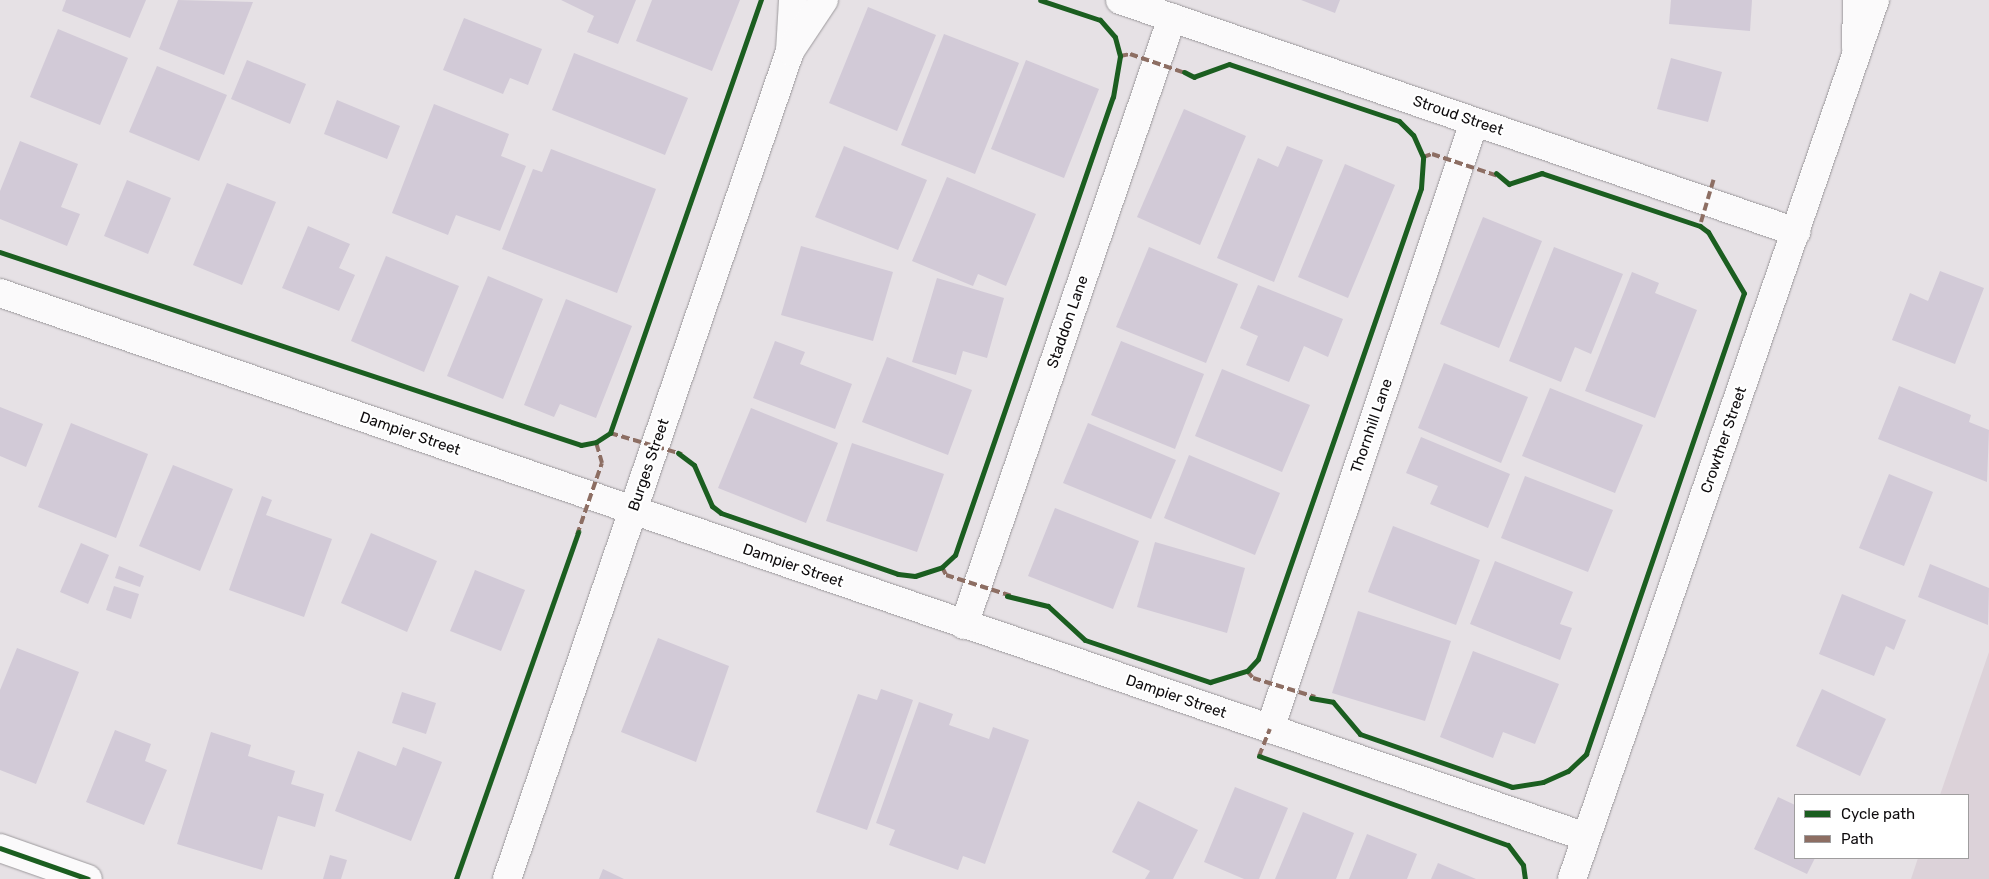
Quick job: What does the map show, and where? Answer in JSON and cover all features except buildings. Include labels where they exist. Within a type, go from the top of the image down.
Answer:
[{"type":"street","name":"Burges Street","points":[[790,51],[793,0]]},
{"type":"street","name":"Burges Street","points":[[507,879],[790,51],[824,0]]},
{"type":"street","name":"Stroud Street","points":[[1120,0],[1796,232]]},
{"type":"street","points":[[1856,57],[1857,0]]},
{"type":"street","name":"Crowther Street","points":[[1572,879],[1875,0]]},
{"type":"street","name":"Staddon Lane","points":[[964,625],[1172,18]]},
{"type":"street","name":"Thornhill Lane","points":[[1270,730],[1474,122]]},
{"type":"street","name":"Dampier Street","points":[[0,294],[1586,837]]},
{"type":"street","points":[[0,848],[88,879]]},
{"type":"shaded area","points":[[1989,652],[1989,879],[1911,879],[1918,859],[1969,859],[1969,794],[1940,794]]},
{"type":"marked path","points":[[1120,56],[1130,54],[1188,74]]},
{"type":"marked path","points":[[1423,157],[1432,154],[1498,176]]},
{"type":"marked path","points":[[1701,222],[1714,178]]},
{"type":"marked path","points":[[610,433],[682,454]]},
{"type":"marked path","points":[[577,535],[602,463],[596,442]]},
{"type":"marked path","points":[[942,567],[946,575],[1012,596]]},
{"type":"marked path","points":[[1247,671],[1253,678],[1315,697]]},
{"type":"marked path","points":[[1263,757],[1259,756],[1270,729]]},
{"type":"cycle path","points":[[0,252],[581,445],[596,442],[610,433],[761,0]]},
{"type":"cycle path","points":[[678,453],[694,465],[712,506],[721,513],[898,574],[915,576],[942,567],[955,555],[1113,97],[1120,56],[1115,37],[1100,20],[1040,0]]},
{"type":"cycle path","points":[[1007,596],[1048,606],[1085,640],[1210,682],[1247,671],[1258,659],[1421,188],[1423,157],[1413,135],[1399,121],[1229,64],[1194,77],[1184,72]]},
{"type":"cycle path","points":[[1311,698],[1333,702],[1360,734],[1512,787],[1543,782],[1568,771],[1586,754],[1744,293],[1708,232],[1700,226],[1542,173],[1509,184],[1496,173]]},
{"type":"cycle path","points":[[456,879],[578,532]]},
{"type":"cycle path","points":[[1259,756],[1508,845],[1523,865],[1525,879]]},
{"type":"cycle path","points":[[0,848],[88,879]]}]
